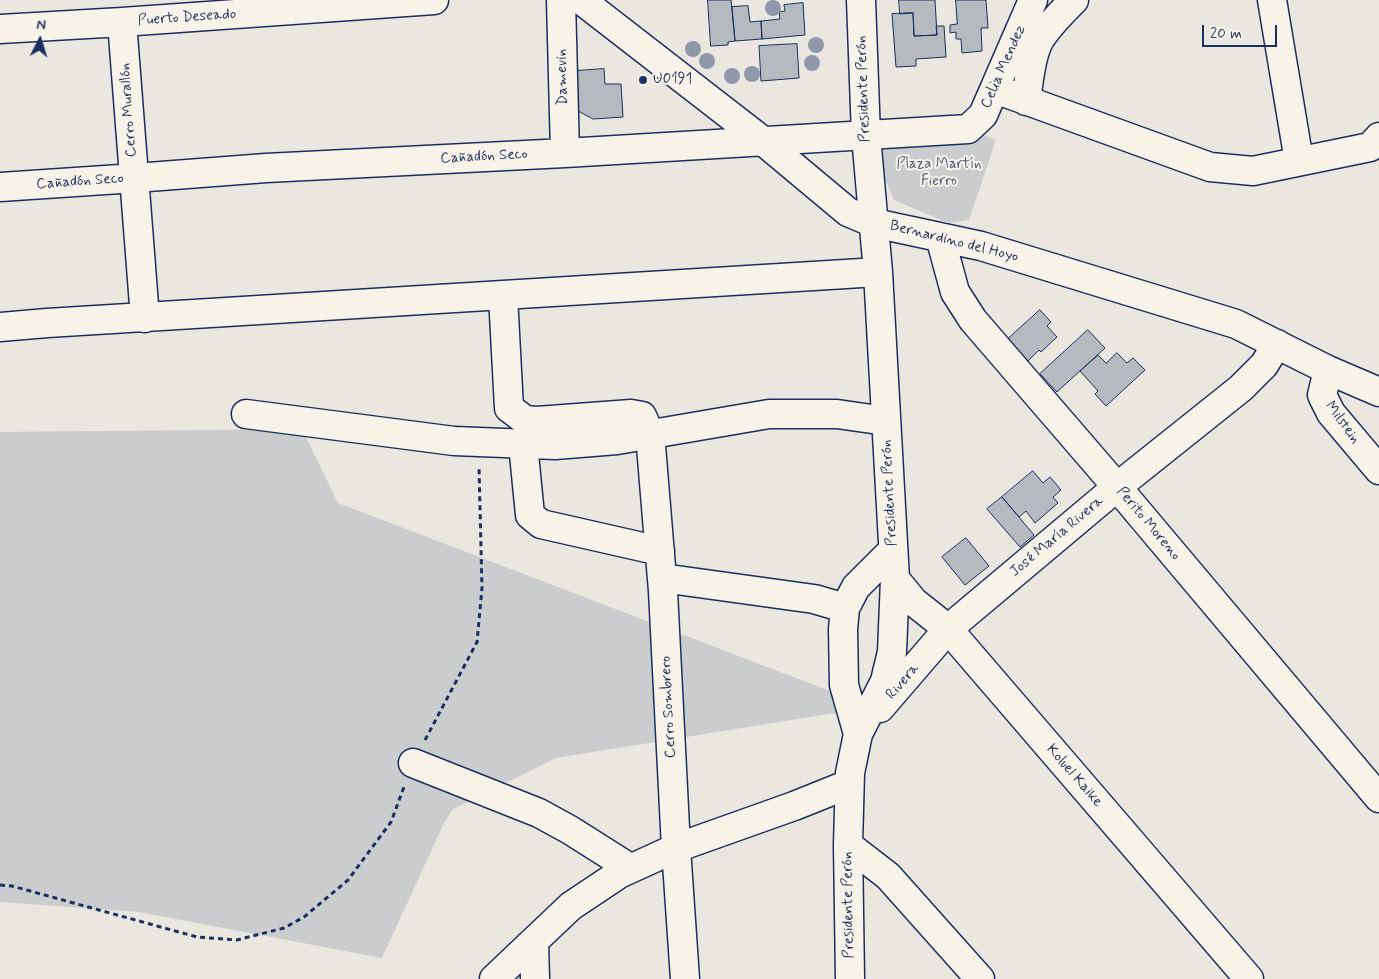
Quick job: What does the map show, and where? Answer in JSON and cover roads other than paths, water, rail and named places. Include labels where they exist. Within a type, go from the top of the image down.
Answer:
[{"type":"street","name":"Puerto Deseado","points":[[0,29],[434,0]]},
{"type":"street","name":"Damevin","points":[[561,0],[565,153]]},
{"type":"street","name":"Presidente Perón","points":[[850,979],[848,845],[850,773],[858,734],[885,681],[892,652],[895,579],[878,272],[866,136],[861,0]]},
{"type":"street","name":"Celia Mendez","points":[[968,129],[983,115],[1033,0]]},
{"type":"street","points":[[1026,101],[1032,62],[1039,42],[1060,14],[1074,0]]},
{"type":"street","points":[[1272,0],[1299,161]]},
{"type":"street","name":"Bernardino del Hoyo","points":[[595,3],[848,212],[874,223],[981,246],[1236,324],[1328,370],[1379,392]]},
{"type":"street","name":"Cerro Murallón","points":[[122,22],[146,318]]},
{"type":"street","points":[[995,89],[1210,167],[1254,171],[1370,147],[1379,137]]},
{"type":"street","name":"Cañadón Seco","points":[[0,187],[266,168],[565,153],[968,129]]},
{"type":"street","name":"Perito Moreno","points":[[940,237],[955,292],[973,320],[1117,487],[1379,798]]},
{"type":"street","points":[[0,328],[878,272]]},
{"type":"street","points":[[503,296],[509,408],[524,420],[537,421],[631,414],[642,416],[650,434]]},
{"type":"street","name":"José María Rivera","points":[[948,630],[1117,487],[1241,388],[1264,365],[1277,344]]},
{"type":"street","name":"Milstein","points":[[1328,370],[1322,395],[1331,413],[1379,470]]},
{"type":"street","points":[[246,414],[454,441],[555,445],[617,440],[769,414],[837,414],[886,421]]},
{"type":"street","name":"Cerro Sombrero","points":[[650,434],[662,578],[685,979]]},
{"type":"street","points":[[523,444],[530,515],[541,524],[660,551]]},
{"type":"street","points":[[858,734],[844,685],[843,629],[845,608],[856,587],[893,550]]},
{"type":"street","points":[[662,578],[814,600],[845,608]]},
{"type":"street","name":"Koluel Kaike","points":[[895,579],[914,602],[948,630],[1249,979]]},
{"type":"street","name":"Rivera","points":[[858,734],[948,630]]},
{"type":"street","points":[[413,763],[539,813],[630,868]]},
{"type":"street","points":[[494,979],[571,906],[619,874],[676,848],[794,806],[849,784]]},
{"type":"street","points":[[848,845],[888,876],[980,979]]},
{"type":"street","points":[[534,942],[536,979]]},
{"type":"place","name":"U0191","points":[[643,80]]},
{"type":"park label","name":"Plaza Martín Fierro","points":[[939,174]]}]
